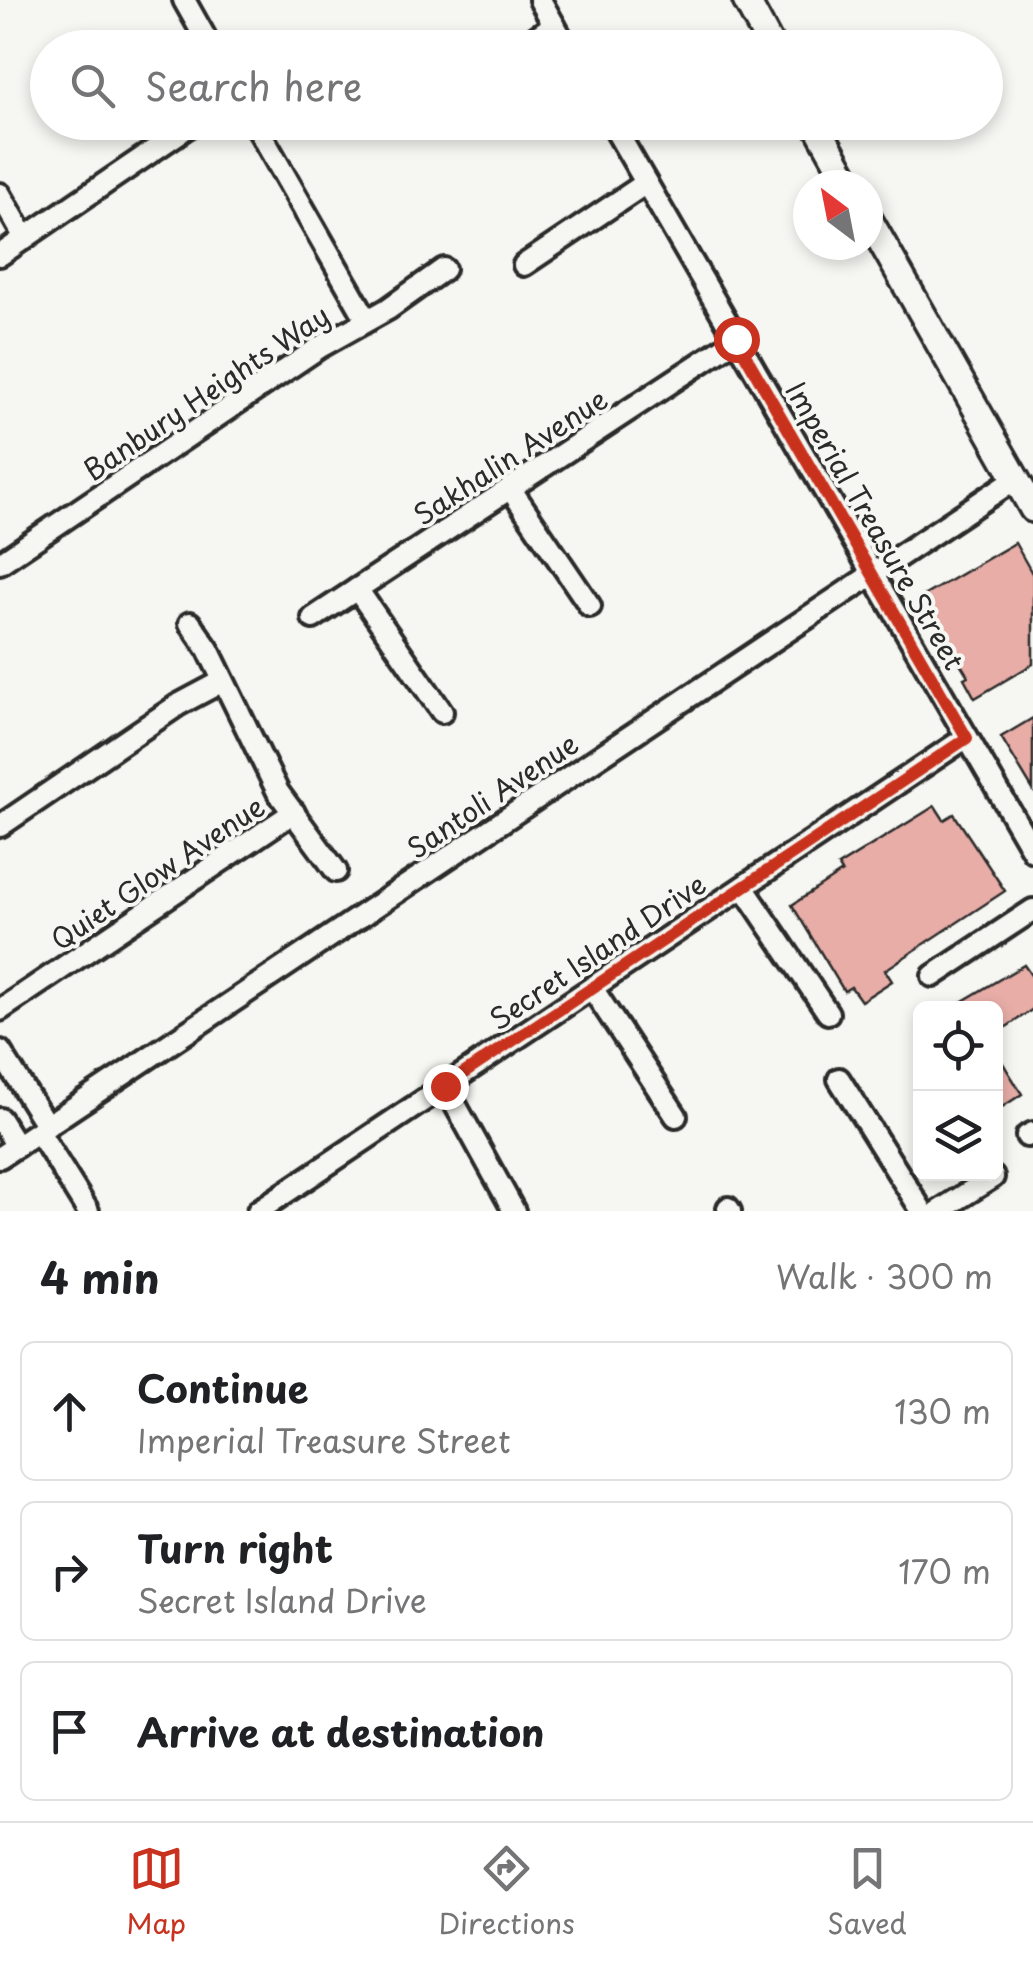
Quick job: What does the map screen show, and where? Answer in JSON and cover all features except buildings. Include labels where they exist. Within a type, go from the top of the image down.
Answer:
[{"type":"street","points":[[184,0],[201,30]]},
{"type":"street","points":[[540,0],[558,30]]},
{"type":"street","points":[[746,0],[762,30]]},
{"type":"street","points":[[546,30],[554,24]]},
{"type":"street","points":[[0,255],[169,140]]},
{"type":"street","points":[[264,140],[367,320]]},
{"type":"street","name":"Imperial Treasure Street","points":[[621,140],[1033,851]]},
{"type":"street","points":[[824,140],[841,170]]},
{"type":"street","points":[[524,265],[646,183]]},
{"type":"street","points":[[0,194],[25,238]]},
{"type":"street","points":[[883,245],[1033,508]]},
{"type":"street","name":"Banbury Heights Way","points":[[0,563],[320,347],[444,269]]},
{"type":"street","name":"Sakhalin Avenue","points":[[313,618],[736,339]]},
{"type":"street","name":"Santoli Avenue","points":[[9,1152],[1015,478]]},
{"type":"street","points":[[510,488],[590,606]]},
{"type":"street","points":[[357,590],[442,712]]},
{"type":"street","points":[[190,624],[278,792],[336,871]]},
{"type":"street","points":[[0,826],[178,705],[223,681]]},
{"type":"street","name":"Secret Island Drive","points":[[258,1211],[967,738]]},
{"type":"street","name":"Quiet Glow Avenue","points":[[0,1010],[294,812]]},
{"type":"street","points":[[742,887],[828,1013]]},
{"type":"street","points":[[933,976],[1033,910]]},
{"type":"street","points":[[592,988],[676,1116]]},
{"type":"street","points":[[0,1051],[88,1211]]},
{"type":"street","points":[[839,1079],[922,1211]]},
{"type":"street","points":[[445,1086],[514,1211]]},
{"type":"street","points":[[0,1119],[9,1152]]},
{"type":"street","points":[[940,1211],[987,1181]]},
{"type":"route","points":[[445,1086],[967,738],[736,339]]}]
